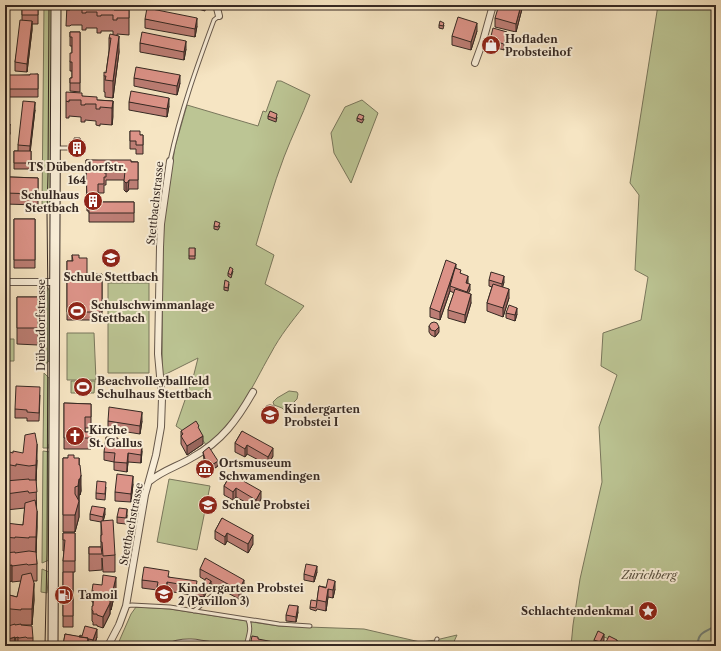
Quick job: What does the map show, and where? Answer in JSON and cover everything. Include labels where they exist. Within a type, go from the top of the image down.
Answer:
[{"type":"street","name":"Dübendorfstrasse","points":[[53,646],[54,149],[56,5]]},
{"type":"street","name":"Stettbachstrasse","points":[[218,5],[217,8],[219,16]]},
{"type":"street","points":[[475,63],[484,41],[493,5]]},
{"type":"street","name":"Stettbachstrasse","points":[[108,646],[126,606],[144,501],[158,445],[162,409],[158,354],[160,247],[161,224],[170,161]]},
{"type":"street","points":[[5,282],[54,282]]},
{"type":"street","points":[[150,481],[156,476],[192,458],[226,432],[239,416],[253,392]]},
{"type":"lane","name":"Stettbachstrasse","points":[[170,161],[192,81],[214,20],[219,16]]},
{"type":"lane","points":[[54,149],[73,148]]},
{"type":"lane","points":[[194,611],[214,594]]},
{"type":"lane","points":[[126,606],[170,607],[248,620],[310,626]]},
{"type":"lane","points":[[246,646],[250,629],[248,620]]},
{"type":"lane","points":[[435,646],[437,639]]},
{"type":"lane","points":[[166,646],[185,640],[221,646]]},
{"type":"lane","points":[[302,646],[302,644],[312,646]]},
{"type":"lane","points":[[321,646],[326,644],[332,646]]},
{"type":"green space","points":[[44,5],[52,5],[50,209],[42,209]]},
{"type":"green space","name":"Zürichberg","points":[[658,5],[716,5],[716,646],[620,646],[602,636],[596,636],[593,646],[571,646],[580,579],[602,482],[599,427],[617,375],[601,366],[603,333],[641,320],[648,277],[635,270],[639,195],[630,183]]},
{"type":"green space","points":[[277,81],[281,81],[310,95],[280,168],[256,245],[274,255],[265,284],[304,306],[278,341],[236,413],[218,435],[206,445],[196,430],[189,435],[176,426],[198,358],[162,376],[163,224],[175,147],[187,105],[258,126],[263,111],[266,112]]},
{"type":"green space","points":[[362,100],[378,113],[351,183],[334,153],[331,133],[345,107]]},
{"type":"green space","points":[[108,283],[149,283],[149,373],[108,373]]},
{"type":"green space","points":[[43,286],[48,288],[50,292],[49,361],[43,366]]},
{"type":"green space","points":[[67,333],[94,333],[96,380],[67,380]]},
{"type":"green space","points":[[5,339],[14,339],[14,361],[5,361]]},
{"type":"green space","points":[[44,373],[49,378],[49,448],[43,448]]},
{"type":"green space","name":"Beachvolleyballfeld Schulhaus Stettbach","points":[[71,381],[95,381],[94,393],[71,393]]},
{"type":"green space","points":[[289,391],[297,392],[298,394],[297,399],[293,403],[292,410],[287,413],[282,408],[274,405],[273,402]]},
{"type":"green space","points":[[43,451],[50,452],[49,560],[42,563]]},
{"type":"green space","points":[[169,479],[210,486],[197,550],[157,542]]},
{"type":"green space","points":[[42,569],[49,572],[47,593],[41,592]]},
{"type":"green space","points":[[136,607],[170,609],[279,626],[364,629],[420,642],[457,635],[452,646],[117,646],[131,614]]},
{"type":"building","points":[[22,5],[38,5],[38,15],[22,15]]},
{"type":"building","points":[[67,5],[98,5],[98,7],[114,7],[114,10],[129,10],[129,18],[117,18],[117,20],[113,20],[113,15],[97,16],[97,12],[82,13],[82,9],[71,8],[70,10],[66,10]]},
{"type":"building","points":[[499,5],[521,5],[516,24],[495,18]]},
{"type":"building","points":[[147,8],[197,18],[195,29],[145,19]]},
{"type":"building","points":[[458,17],[477,23],[471,42],[452,36]]},
{"type":"building","points":[[20,20],[32,21],[27,64],[15,62]]},
{"type":"building","points":[[440,21],[444,23],[443,26],[439,25]]},
{"type":"building","points":[[493,28],[507,32],[504,44],[490,40]]},
{"type":"building","points":[[70,32],[80,32],[80,83],[70,83],[70,78],[72,78],[72,62],[70,62],[70,53],[72,53],[72,37],[70,37]]},
{"type":"building","points":[[142,32],[186,41],[184,52],[140,43]]},
{"type":"building","points":[[110,34],[119,36],[113,81],[105,80],[106,76],[104,76],[104,72],[106,73],[111,38],[109,38]]},
{"type":"building","points":[[136,67],[180,75],[177,86],[134,78]]},
{"type":"building","points":[[38,74],[38,89],[5,89],[5,76]]},
{"type":"building","points":[[131,91],[169,98],[167,109],[129,102]]},
{"type":"building","points":[[66,92],[82,93],[82,96],[97,97],[97,100],[113,101],[112,108],[100,107],[100,109],[96,109],[96,104],[81,105],[81,100],[66,101]]},
{"type":"building","points":[[23,101],[35,102],[30,146],[18,145]]},
{"type":"building","points":[[270,111],[277,114],[276,119],[268,116]]},
{"type":"building","points":[[359,114],[364,116],[362,120],[357,118]]},
{"type":"building","points":[[5,124],[10,124],[7,138],[5,137]]},
{"type":"building","points":[[130,131],[140,131],[140,135],[143,135],[143,145],[136,145],[136,141],[130,141]]},
{"type":"building","points":[[74,138],[80,138],[80,151],[74,151]]},
{"type":"building","points":[[14,151],[31,151],[31,163],[14,163]]},
{"type":"building","points":[[86,160],[131,160],[131,162],[138,162],[138,180],[129,180],[126,183],[124,181],[125,171],[104,171],[104,173],[106,173],[106,177],[104,177],[104,184],[98,184],[98,202],[134,202],[134,213],[89,213],[89,202],[87,202]]},
{"type":"building","points":[[5,176],[38,178],[38,194],[5,193]]},
{"type":"building","points":[[14,219],[35,219],[35,260],[14,260]]},
{"type":"building","points":[[215,221],[220,223],[218,227],[214,226]]},
{"type":"building","points":[[189,248],[195,248],[195,256],[189,256]]},
{"type":"building","points":[[72,255],[79,255],[79,258],[87,258],[87,274],[102,274],[102,312],[67,312],[67,261],[73,261]]},
{"type":"building","points":[[446,260],[456,264],[440,312],[430,308]]},
{"type":"building","points":[[230,267],[233,269],[231,275],[228,273]]},
{"type":"building","points":[[455,268],[461,270],[460,273],[468,276],[466,283],[470,284],[467,292],[450,286]]},
{"type":"building","points":[[491,272],[504,276],[502,284],[489,280]]},
{"type":"building","points":[[225,280],[229,282],[228,288],[224,287]]},
{"type":"building","points":[[493,284],[509,289],[503,308],[487,303]]},
{"type":"building","points":[[455,289],[471,294],[465,315],[448,310]]},
{"type":"building","points":[[17,297],[38,297],[38,328],[17,328]]},
{"type":"building","points":[[509,305],[517,308],[515,315],[506,313]]},
{"type":"building","points":[[434,322],[437,323],[439,327],[435,331],[431,330],[429,326]]},
{"type":"building","points":[[16,386],[40,387],[39,413],[15,409]]},
{"type":"building","points":[[64,403],[91,404],[91,417],[85,417],[85,432],[91,432],[91,438],[64,438]]},
{"type":"building","name":"Kindergarten Probstei I","points":[[270,405],[275,407],[277,412],[275,417],[270,419],[265,417],[263,412],[265,407]]},
{"type":"building","points":[[109,407],[142,412],[140,426],[108,421]]},
{"type":"building","points":[[196,421],[203,436],[187,446],[181,436],[183,434],[181,431]]},
{"type":"building","points":[[242,431],[273,448],[268,457],[247,445],[245,449],[235,443]]},
{"type":"building","points":[[35,433],[37,444],[36,465],[29,466],[16,464],[16,466],[5,464],[5,452],[13,453],[13,451],[23,453],[25,435]]},
{"type":"building","points":[[106,437],[118,438],[117,444],[127,445],[128,440],[142,442],[141,455],[128,453],[127,463],[114,462],[115,453],[104,452]]},
{"type":"building","points":[[209,447],[218,461],[201,472],[197,464],[205,459],[203,452]]},
{"type":"building","points":[[68,455],[74,455],[74,458],[79,458],[80,465],[81,475],[78,486],[75,487],[75,494],[79,501],[75,515],[63,515],[63,458],[68,458]]},
{"type":"building","points":[[117,474],[133,476],[131,494],[115,492]]},
{"type":"building","points":[[231,474],[261,491],[256,500],[236,488],[233,492],[224,486]]},
{"type":"building","points":[[29,479],[36,480],[37,492],[29,493],[28,491],[6,494],[5,481]]},
{"type":"building","points":[[97,481],[106,482],[105,494],[96,493]]},
{"type":"building","points":[[35,500],[37,511],[36,537],[5,537],[6,523],[23,525],[25,503]]},
{"type":"building","points":[[92,506],[105,508],[103,517],[90,514]]},
{"type":"building","points":[[119,508],[127,509],[126,518],[117,517]]},
{"type":"building","points":[[222,518],[253,535],[248,544],[227,533],[225,537],[215,531]]},
{"type":"building","points":[[113,520],[115,555],[103,556],[101,521]]},
{"type":"building","points":[[63,533],[75,533],[75,561],[63,561],[65,540],[63,540]]},
{"type":"building","points":[[89,547],[101,547],[102,554],[89,554]]},
{"type":"building","points":[[29,551],[36,552],[37,564],[5,566],[5,553]]},
{"type":"building","points":[[205,558],[244,580],[239,590],[200,569]]},
{"type":"building","points":[[306,564],[317,566],[314,577],[304,574]]},
{"type":"building","points":[[144,567],[169,571],[168,577],[197,581],[196,587],[167,582],[166,589],[157,587],[158,582],[142,580]]},
{"type":"building","points":[[63,572],[73,572],[73,616],[63,616]]},
{"type":"building","points":[[31,573],[34,583],[32,609],[21,610],[5,608],[5,594],[17,597],[22,575]]},
{"type":"building","points":[[103,575],[116,577],[110,603],[103,617],[93,614],[92,606],[94,591],[92,591],[93,584],[102,585]]},
{"type":"building","points":[[206,578],[211,581],[204,594],[196,593],[197,587],[201,588]]},
{"type":"building","points":[[328,579],[335,581],[333,590],[328,589],[326,602],[317,600],[319,586],[326,588]]},
{"type":"building","points":[[311,600],[317,601],[316,608],[310,607]]},
{"type":"building","points":[[289,605],[298,606],[296,617],[286,615]]},
{"type":"building","points":[[15,624],[32,626],[33,638],[15,637],[5,640],[5,627]]},
{"type":"building","points":[[85,626],[97,629],[93,640],[89,639],[88,641],[88,638],[79,637],[80,635],[82,636]]},
{"type":"building","points":[[598,631],[604,634],[600,642],[594,640]]},
{"type":"building","points":[[65,634],[88,638],[87,646],[63,645]]},
{"type":"building","points":[[252,636],[258,637],[258,639],[279,643],[278,646],[268,646],[251,641]]},
{"type":"building","points":[[609,636],[617,640],[615,646],[604,646]]},
{"type":"waterway","points":[[697,646],[701,634],[716,624]]},
{"type":"tram line","points":[[45,646],[47,553],[47,212],[49,5]]},
{"type":"place","name":"Hofladen Probsteihof","points":[[491,45]]},
{"type":"place","name":"TS Dübendorfstr. 164","points":[[77,148]]},
{"type":"place","name":"Schulhaus Stettbach","points":[[93,201]]},
{"type":"place","name":"Schule Stettbach","points":[[111,258]]},
{"type":"place","name":"Schulschwimmanlage Stettbach","points":[[77,311]]},
{"type":"place","name":"Beachvolleyballfeld Schulhaus Stettbach","points":[[83,387]]},
{"type":"place","name":"Kindergarten Probstei I","points":[[270,415]]},
{"type":"place","name":"Kirche St. Gallus","points":[[75,436]]},
{"type":"place","name":"Ortsmuseum Schwamendingen","points":[[205,469]]},
{"type":"place","name":"Schule Probstei","points":[[208,505]]},
{"type":"place","name":"Kindergarten Probstei 2 (Pavillon 3)","points":[[164,594]]},
{"type":"place","name":"Tamoil","points":[[64,595]]},
{"type":"place","name":"Schlachtendenkmal","points":[[648,611]]}]
